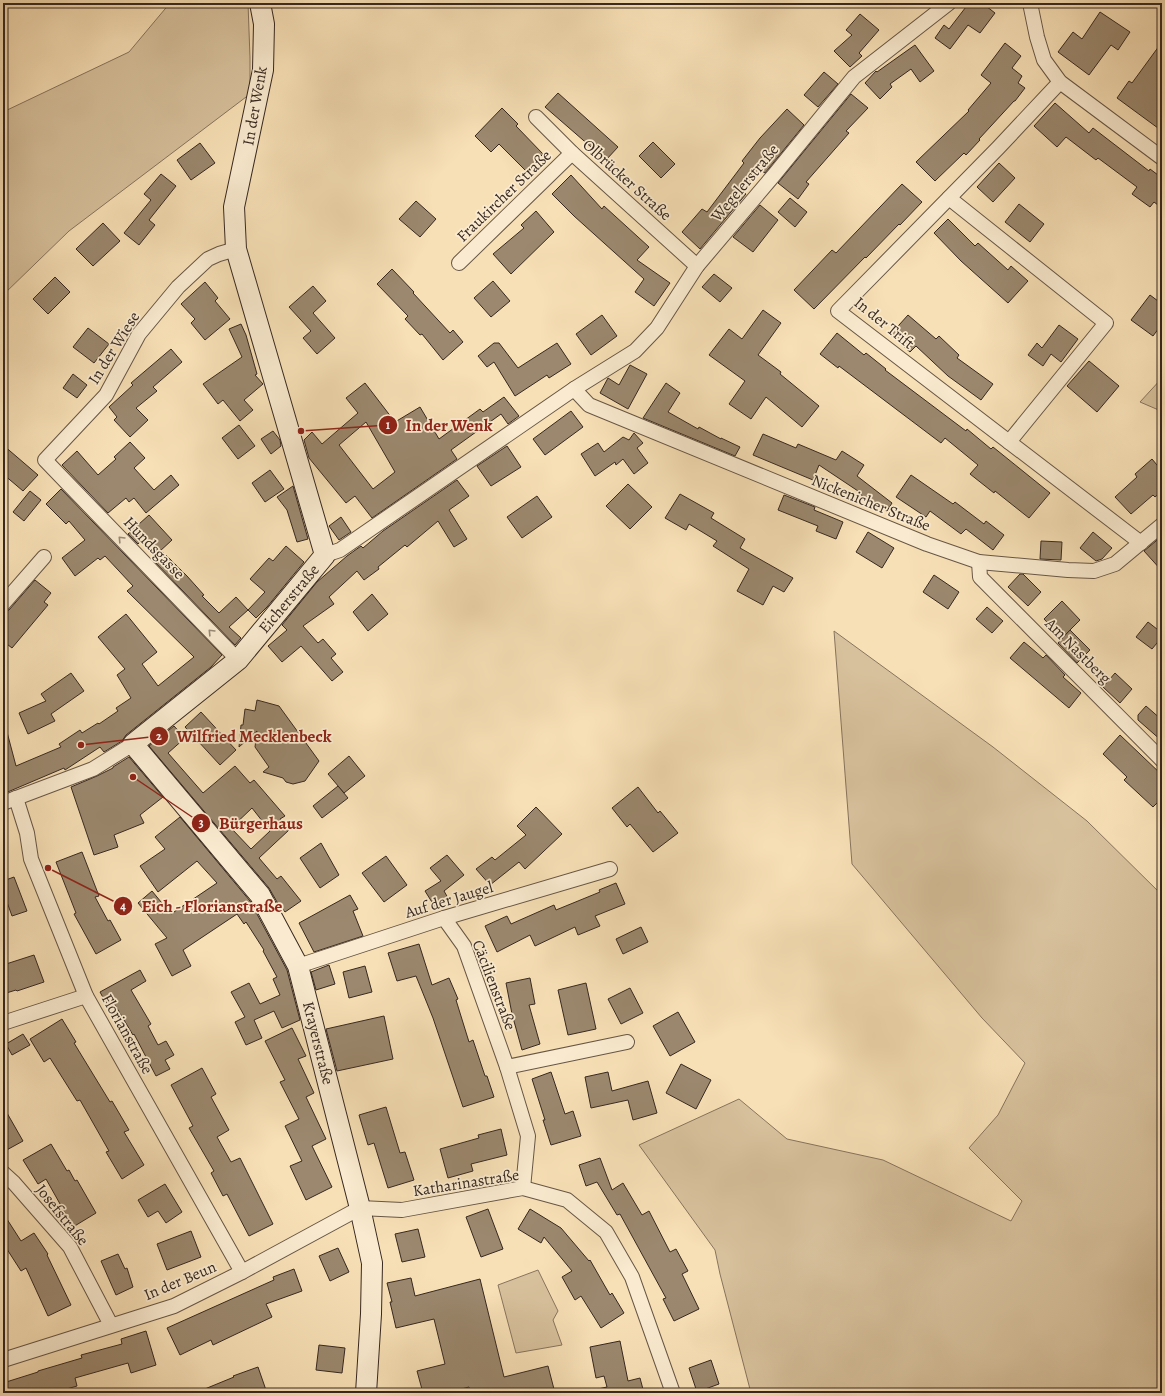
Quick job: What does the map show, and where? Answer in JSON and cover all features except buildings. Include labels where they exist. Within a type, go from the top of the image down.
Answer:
[{"type":"street","name":"In der Wenk","points":[[260,3],[264,24],[263,70],[234,207],[236,249],[325,555]]},
{"type":"street","name":"Wegelerstraße","points":[[574,389],[635,351],[657,328],[697,266],[854,77],[949,3]]},
{"type":"street","points":[[1030,3],[1037,37],[1044,60],[1060,82],[1162,158]]},
{"type":"street","name":"In der Trift","points":[[1060,82],[838,311],[1141,543]]},
{"type":"street","name":"Olbrücker Straße","points":[[536,117],[572,153],[697,266]]},
{"type":"street","name":"Fraukircher Straße","points":[[459,263],[572,153]]},
{"type":"street","points":[[949,198],[1106,323],[1009,442]]},
{"type":"street","name":"In der Wiese","points":[[45,460],[106,395],[139,334],[178,287],[208,259],[236,249]]},
{"type":"street","name":"Eicherstraße","points":[[9,801],[94,769],[133,744],[238,660],[325,555],[340,550],[574,389]]},
{"type":"street","name":"Nickenicher Straße","points":[[574,389],[589,406],[928,544],[979,562],[1094,571],[1115,564],[1162,525]]},
{"type":"street","name":"Hundsgasse","points":[[45,460],[238,660]]},
{"type":"street","points":[[3,604],[44,557]]},
{"type":"street","name":"Am Nastberg","points":[[979,562],[980,577],[1162,760]]},
{"type":"street","name":"Krayerstraße","points":[[133,744],[260,895],[298,966],[360,1208],[372,1263],[371,1314],[366,1393]]},
{"type":"street","name":"Florianstraße","points":[[9,801],[27,833],[31,859],[86,996],[242,1272]]},
{"type":"street","name":"Auf der Jaugel","points":[[298,966],[444,918],[610,869]]},
{"type":"street","name":"Cäcilienstraße","points":[[444,918],[464,946],[507,1067],[528,1136],[523,1188]]},
{"type":"street","points":[[3,1023],[86,996]]},
{"type":"street","points":[[507,1067],[627,1042]]},
{"type":"street","name":"Josefstraße","points":[[3,1173],[14,1183],[70,1247],[111,1325]]},
{"type":"street","name":"Katharinastraße","points":[[360,1208],[402,1210],[523,1188],[566,1200],[606,1232],[632,1277],[673,1393]]},
{"type":"street","name":"In der Beun","points":[[3,1360],[174,1306],[242,1272],[360,1208]]},
{"type":"shaded area","points":[[170,3],[248,3],[250,94],[69,231],[3,295],[3,112],[129,52]]},
{"type":"shaded area","points":[[1162,378],[1162,411],[1161,411],[1140,402]]},
{"type":"shaded area","points":[[834,631],[993,747],[1087,821],[1162,895],[1162,1393],[751,1393],[715,1250],[639,1145],[739,1099],[787,1139],[883,1160],[1011,1221],[1022,1201],[969,1148],[998,1115],[1025,1063],[982,1018],[852,864]]},
{"type":"shaded area","points":[[538,1270],[558,1311],[553,1320],[562,1345],[516,1353],[498,1285]]},
{"type":"place","name":"In der Wenk","points":[[301,431]]},
{"type":"place","name":"Wilfried Mecklenbeck","points":[[81,745]]},
{"type":"place","name":"Bürgerhaus","points":[[133,777]]},
{"type":"place","name":"Eich - Florianstraße","points":[[48,868]]}]
